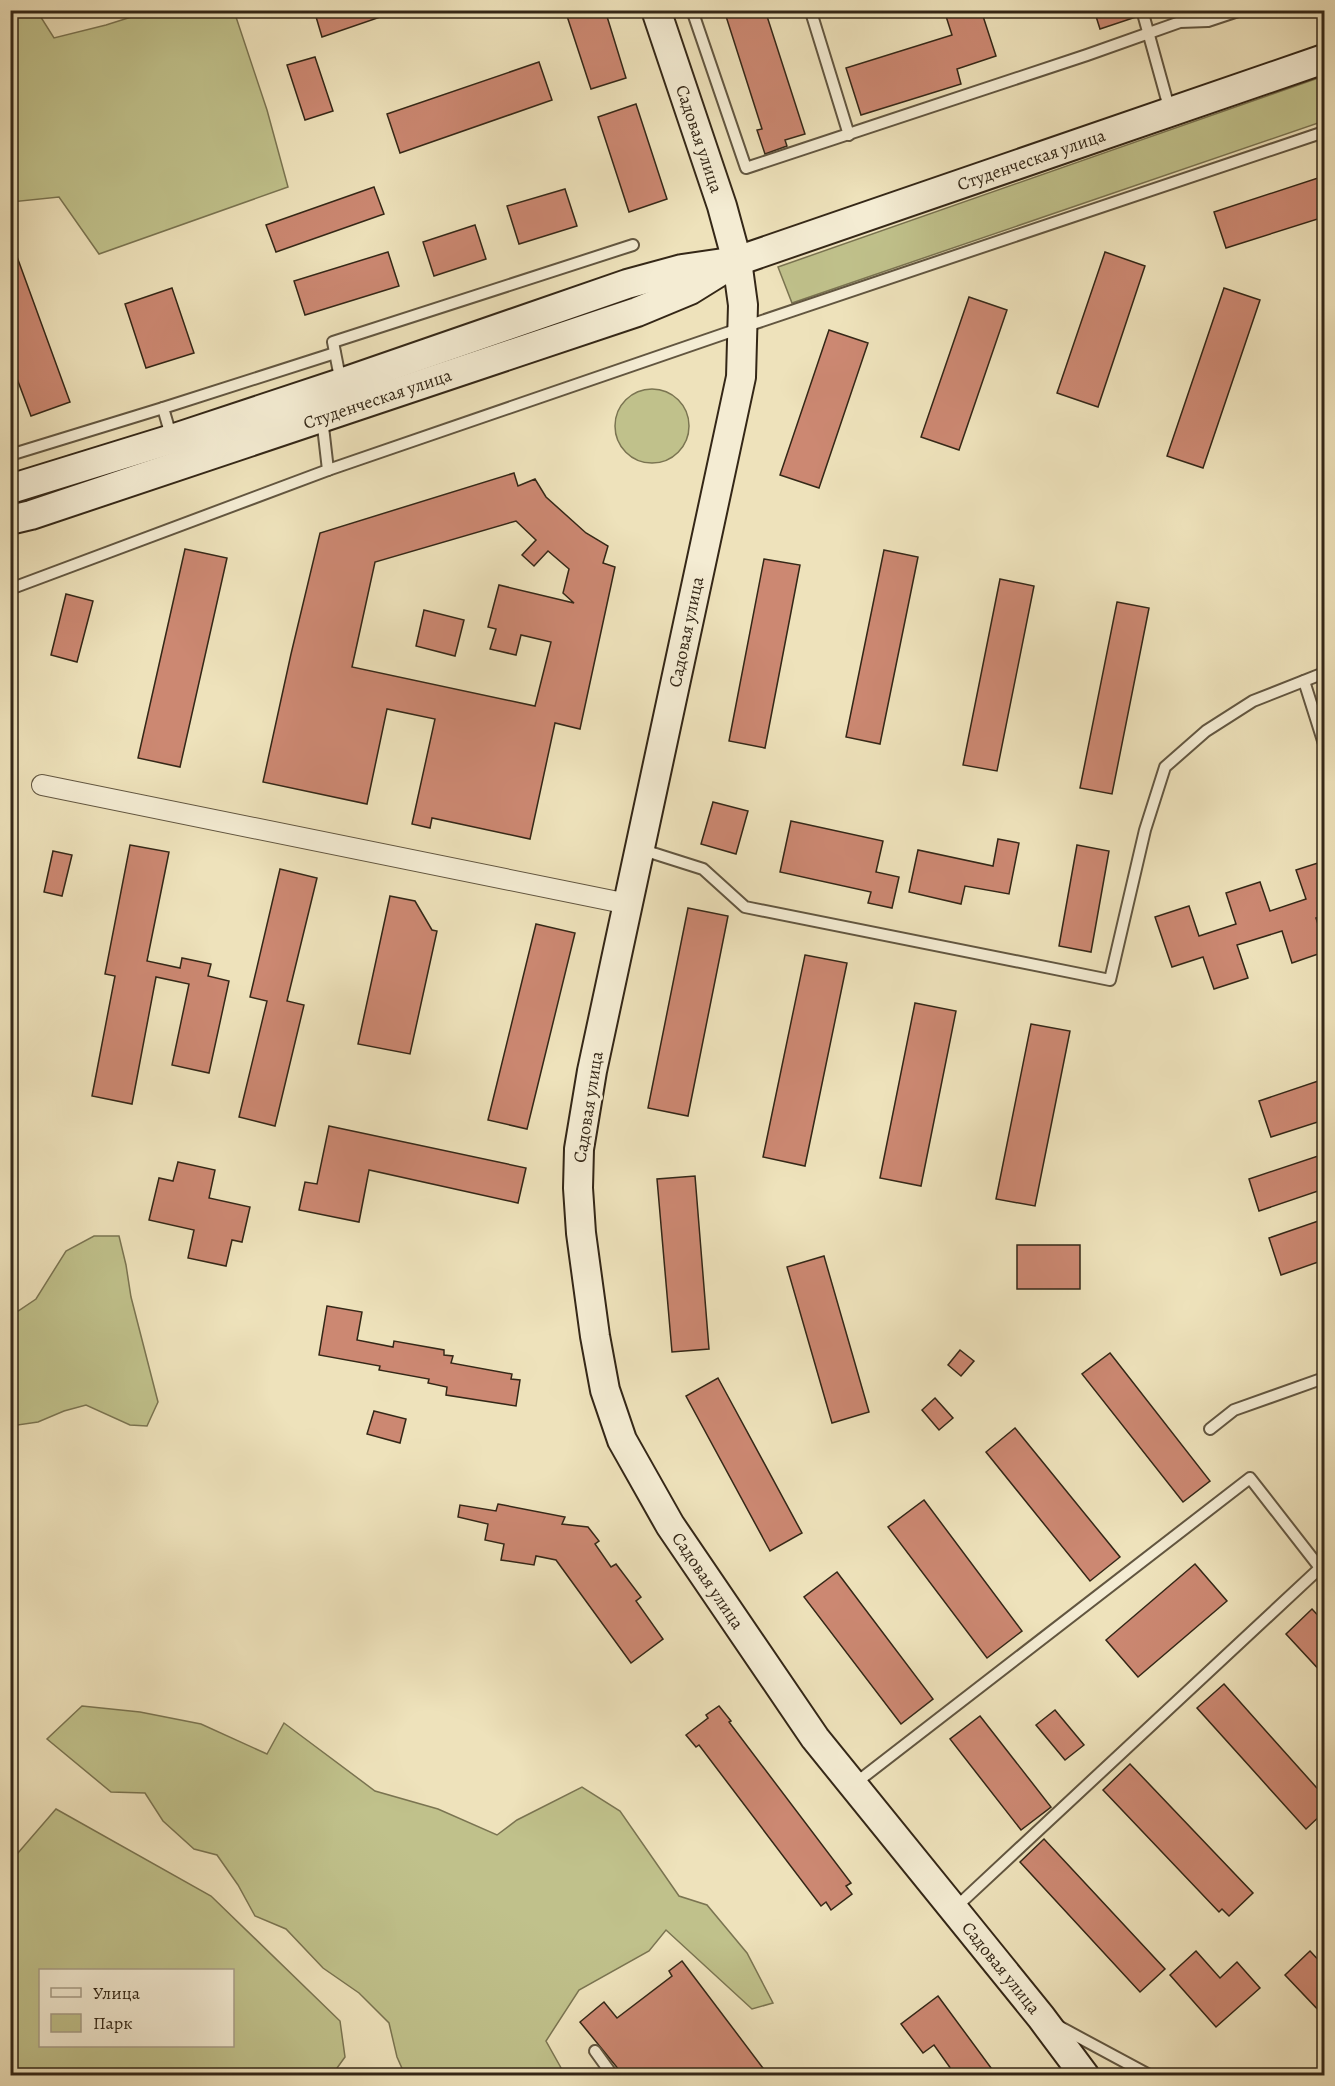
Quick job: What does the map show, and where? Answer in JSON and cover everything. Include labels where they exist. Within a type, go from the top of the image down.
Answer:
[{"type":"main road","name":"Садовая улица","points":[[656,10],[722,206],[737,261],[744,327],[741,377],[592,1071],[579,1149],[580,1233],[605,1390],[622,1440],[670,1525],[815,1738],[1041,2017],[1085,2076]]},
{"type":"main road","name":"Студенческая улица","points":[[10,489],[341,383],[627,284],[682,269],[737,261],[1324,59]]},
{"type":"main road","name":"Студенческая улица","points":[[10,520],[31,515],[637,312],[690,290],[737,261]]},
{"type":"street","points":[[42,785],[628,904]]},
{"type":"lane","points":[[692,10],[746,168],[1180,22],[1208,21],[1241,10]]},
{"type":"lane","points":[[1142,10],[1170,111]]},
{"type":"lane","points":[[813,11],[849,135]]},
{"type":"lane","points":[[10,589],[328,470],[1324,132]]},
{"type":"lane","points":[[341,383],[333,342],[633,245]]},
{"type":"lane","points":[[10,454],[163,408],[335,352]]},
{"type":"lane","points":[[163,408],[172,439]]},
{"type":"lane","points":[[322,418],[328,470]]},
{"type":"lane","points":[[640,849],[703,869],[745,907],[1110,980],[1144,830],[1165,767],[1206,731],[1253,701],[1324,673]]},
{"type":"lane","points":[[1304,681],[1324,744]]},
{"type":"lane","points":[[1210,1429],[1234,1410],[1324,1378]]},
{"type":"lane","points":[[852,1785],[1250,1478],[1322,1570],[953,1910]]},
{"type":"lane","points":[[1041,2017],[1151,2076]]},
{"type":"lane","points":[[595,2051],[613,2076]]},
{"type":"green space","points":[[10,11],[37,11],[54,38],[150,11],[234,11],[267,110],[288,187],[99,254],[59,197],[11,202]]},
{"type":"green space","points":[[1324,76],[1324,121],[792,303],[778,267]]},
{"type":"green space","points":[[652,389],[673,395],[683,405],[689,426],[683,447],[673,457],[652,463],[631,457],[621,447],[615,426],[621,405],[631,395]]},
{"type":"green space","points":[[94,1236],[119,1236],[131,1297],[158,1402],[147,1426],[130,1425],[86,1405],[38,1422],[11,1426],[11,1316],[36,1299],[66,1251]]},
{"type":"green space","points":[[82,1706],[140,1712],[201,1724],[267,1754],[284,1723],[375,1791],[438,1809],[497,1835],[517,1820],[582,1787],[620,1811],[679,1896],[707,1905],[747,1953],[773,2003],[752,2009],[666,1930],[649,1951],[579,1990],[546,2041],[565,2075],[405,2075],[397,2057],[389,2023],[359,1993],[323,1968],[286,1929],[255,1916],[238,1885],[217,1855],[194,1849],[163,1821],[145,1793],[111,1792],[47,1739]]},
{"type":"green space","points":[[56,1809],[211,1896],[340,2021],[345,2057],[332,2075],[11,2075],[11,1861]]},
{"type":"building","points":[[314,10],[392,10],[392,13],[322,37]]},
{"type":"building","points":[[565,10],[605,10],[626,78],[591,89]]},
{"type":"building","points":[[724,10],[765,10],[805,134],[785,140],[787,146],[765,154],[757,130],[762,129]]},
{"type":"building","points":[[944,10],[981,10],[996,56],[957,69],[961,84],[861,115],[846,68],[952,35]]},
{"type":"building","points":[[1094,10],[1135,10],[1136,17],[1100,29]]},
{"type":"building","points":[[315,57],[333,111],[305,120],[287,65]]},
{"type":"building","points":[[539,62],[552,100],[400,153],[387,114]]},
{"type":"building","points":[[636,104],[667,199],[629,212],[598,117]]},
{"type":"building","points":[[1324,176],[1324,217],[1226,248],[1214,212]]},
{"type":"building","points":[[374,187],[384,214],[276,252],[266,225]]},
{"type":"building","points":[[565,189],[577,226],[519,244],[507,206]]},
{"type":"building","points":[[475,225],[486,259],[434,276],[423,242]]},
{"type":"building","points":[[10,243],[12,243],[70,402],[31,416],[10,360]]},
{"type":"building","points":[[388,252],[399,286],[305,315],[294,281]]},
{"type":"building","points":[[1105,252],[1145,266],[1098,407],[1057,393]]},
{"type":"building","points":[[172,288],[194,353],[146,368],[125,304]]},
{"type":"building","points":[[1224,288],[1260,300],[1203,468],[1167,456]]},
{"type":"building","points":[[969,297],[1007,310],[959,450],[921,437]]},
{"type":"building","points":[[829,330],[868,343],[819,488],[780,475]]},
{"type":"building","points":[[514,473],[518,486],[535,479],[546,497],[586,533],[608,546],[603,563],[615,567],[580,729],[555,723],[530,839],[432,818],[430,828],[412,824],[435,719],[387,709],[367,804],[263,782],[320,533]],"holes":[[[516,521],[536,540],[522,555],[534,566],[548,551],[569,569],[563,593],[574,603],[499,585],[488,627],[496,629],[490,649],[516,655],[521,635],[551,642],[535,706],[352,667],[375,562]]]},
{"type":"building","points":[[185,549],[227,558],[180,767],[138,758]]},
{"type":"building","points":[[884,550],[918,557],[880,744],[846,737]]},
{"type":"building","points":[[764,559],[800,565],[765,748],[729,741]]},
{"type":"building","points":[[1000,579],[1034,586],[997,771],[963,765]]},
{"type":"building","points":[[66,594],[93,601],[77,662],[51,655]]},
{"type":"building","points":[[1117,602],[1149,608],[1112,794],[1080,788]]},
{"type":"building","points":[[424,610],[464,620],[455,656],[416,646]]},
{"type":"building","points":[[713,802],[748,811],[736,854],[701,844]]},
{"type":"building","points":[[791,821],[883,841],[876,872],[899,877],[892,908],[868,903],[871,892],[780,872]]},
{"type":"building","points":[[998,839],[1019,843],[1009,894],[965,886],[961,904],[909,892],[918,850],[993,866]]},
{"type":"building","points":[[130,845],[169,852],[147,961],[180,968],[182,958],[211,964],[208,976],[229,981],[209,1073],[172,1065],[189,984],[156,977],[132,1104],[92,1096],[115,976],[105,974]]},
{"type":"building","points":[[1077,845],[1109,851],[1091,952],[1059,946]]},
{"type":"building","points":[[53,851],[72,855],[62,896],[44,892]]},
{"type":"building","points":[[1324,861],[1324,915],[1316,918],[1324,944],[1324,952],[1292,963],[1282,931],[1237,945],[1248,978],[1214,989],[1203,957],[1172,967],[1155,917],[1189,906],[1199,936],[1236,924],[1226,893],[1260,882],[1270,911],[1306,899],[1296,870]]},
{"type":"building","points":[[280,869],[317,878],[287,1001],[304,1005],[275,1126],[239,1117],[267,1001],[250,997]]},
{"type":"building","points":[[390,896],[415,901],[432,930],[437,931],[410,1054],[358,1044]]},
{"type":"building","points":[[688,908],[728,916],[688,1116],[648,1108]]},
{"type":"building","points":[[536,924],[575,933],[527,1129],[488,1120]]},
{"type":"building","points":[[805,955],[847,963],[805,1166],[763,1157]]},
{"type":"building","points":[[915,1003],[956,1011],[921,1186],[880,1178]]},
{"type":"building","points":[[1031,1024],[1070,1031],[1035,1206],[996,1199]]},
{"type":"building","points":[[1324,1079],[1324,1120],[1271,1137],[1259,1101]]},
{"type":"building","points":[[329,1126],[526,1168],[518,1203],[369,1170],[359,1222],[299,1210],[305,1182],[317,1184]]},
{"type":"building","points":[[1324,1154],[1324,1189],[1259,1211],[1249,1179]]},
{"type":"building","points":[[178,1162],[215,1170],[209,1198],[250,1207],[242,1242],[232,1240],[226,1266],[188,1258],[194,1230],[149,1220],[159,1178],[173,1181]]},
{"type":"building","points":[[695,1176],[709,1349],[672,1352],[657,1179]]},
{"type":"building","points":[[1324,1219],[1324,1260],[1281,1275],[1269,1238]]},
{"type":"building","points":[[1017,1245],[1080,1245],[1080,1289],[1017,1289]]},
{"type":"building","points":[[824,1256],[869,1412],[832,1423],[787,1267]]},
{"type":"building","points":[[327,1306],[362,1312],[357,1340],[393,1347],[394,1341],[444,1350],[444,1355],[453,1356],[451,1363],[512,1374],[511,1379],[520,1380],[516,1406],[446,1395],[447,1387],[428,1383],[429,1379],[379,1370],[380,1366],[319,1355]]},
{"type":"building","points":[[960,1350],[974,1361],[961,1376],[948,1365]]},
{"type":"building","points":[[1110,1353],[1210,1481],[1183,1502],[1082,1374]]},
{"type":"building","points":[[718,1378],[802,1533],[770,1551],[686,1396]]},
{"type":"building","points":[[935,1398],[953,1418],[939,1430],[922,1410]]},
{"type":"building","points":[[374,1411],[406,1419],[400,1443],[367,1434]]},
{"type":"building","points":[[1015,1428],[1120,1557],[1090,1581],[986,1452]]},
{"type":"building","points":[[924,1500],[1022,1631],[987,1658],[888,1527]]},
{"type":"building","points":[[498,1504],[565,1517],[562,1524],[588,1527],[599,1541],[595,1544],[611,1567],[616,1564],[641,1597],[636,1601],[663,1639],[631,1663],[556,1560],[536,1556],[534,1565],[501,1560],[504,1544],[485,1540],[488,1524],[458,1517],[460,1505],[496,1511]]},
{"type":"building","points":[[1195,1564],[1227,1601],[1138,1677],[1106,1640]]},
{"type":"building","points":[[837,1572],[933,1699],[901,1724],[804,1597]]},
{"type":"building","points":[[1312,1609],[1324,1622],[1324,1675],[1286,1634]]},
{"type":"building","points":[[1224,1684],[1324,1796],[1324,1812],[1306,1829],[1197,1708]]},
{"type":"building","points":[[719,1706],[851,1883],[846,1886],[852,1894],[831,1910],[826,1902],[821,1906],[699,1745],[696,1747],[686,1735],[708,1718],[706,1715]]},
{"type":"building","points":[[1055,1710],[1084,1745],[1065,1760],[1036,1725]]},
{"type":"building","points":[[980,1716],[1051,1807],[1021,1830],[950,1739]]},
{"type":"building","points":[[1130,1764],[1253,1893],[1229,1916],[1222,1909],[1219,1912],[1103,1790]]},
{"type":"building","points":[[1044,1839],[1165,1969],[1140,1992],[1020,1862]]},
{"type":"building","points":[[1196,1951],[1220,1978],[1237,1962],[1260,1988],[1216,2027],[1170,1975]]},
{"type":"building","points":[[1310,1951],[1324,1966],[1324,2016],[1285,1975]]},
{"type":"building","points":[[682,1961],[769,2076],[624,2076],[580,2022],[604,2002],[617,2018],[672,1976],[669,1971]]},
{"type":"building","points":[[938,1996],[997,2076],[956,2076],[934,2045],[923,2053],[901,2024]]}]
